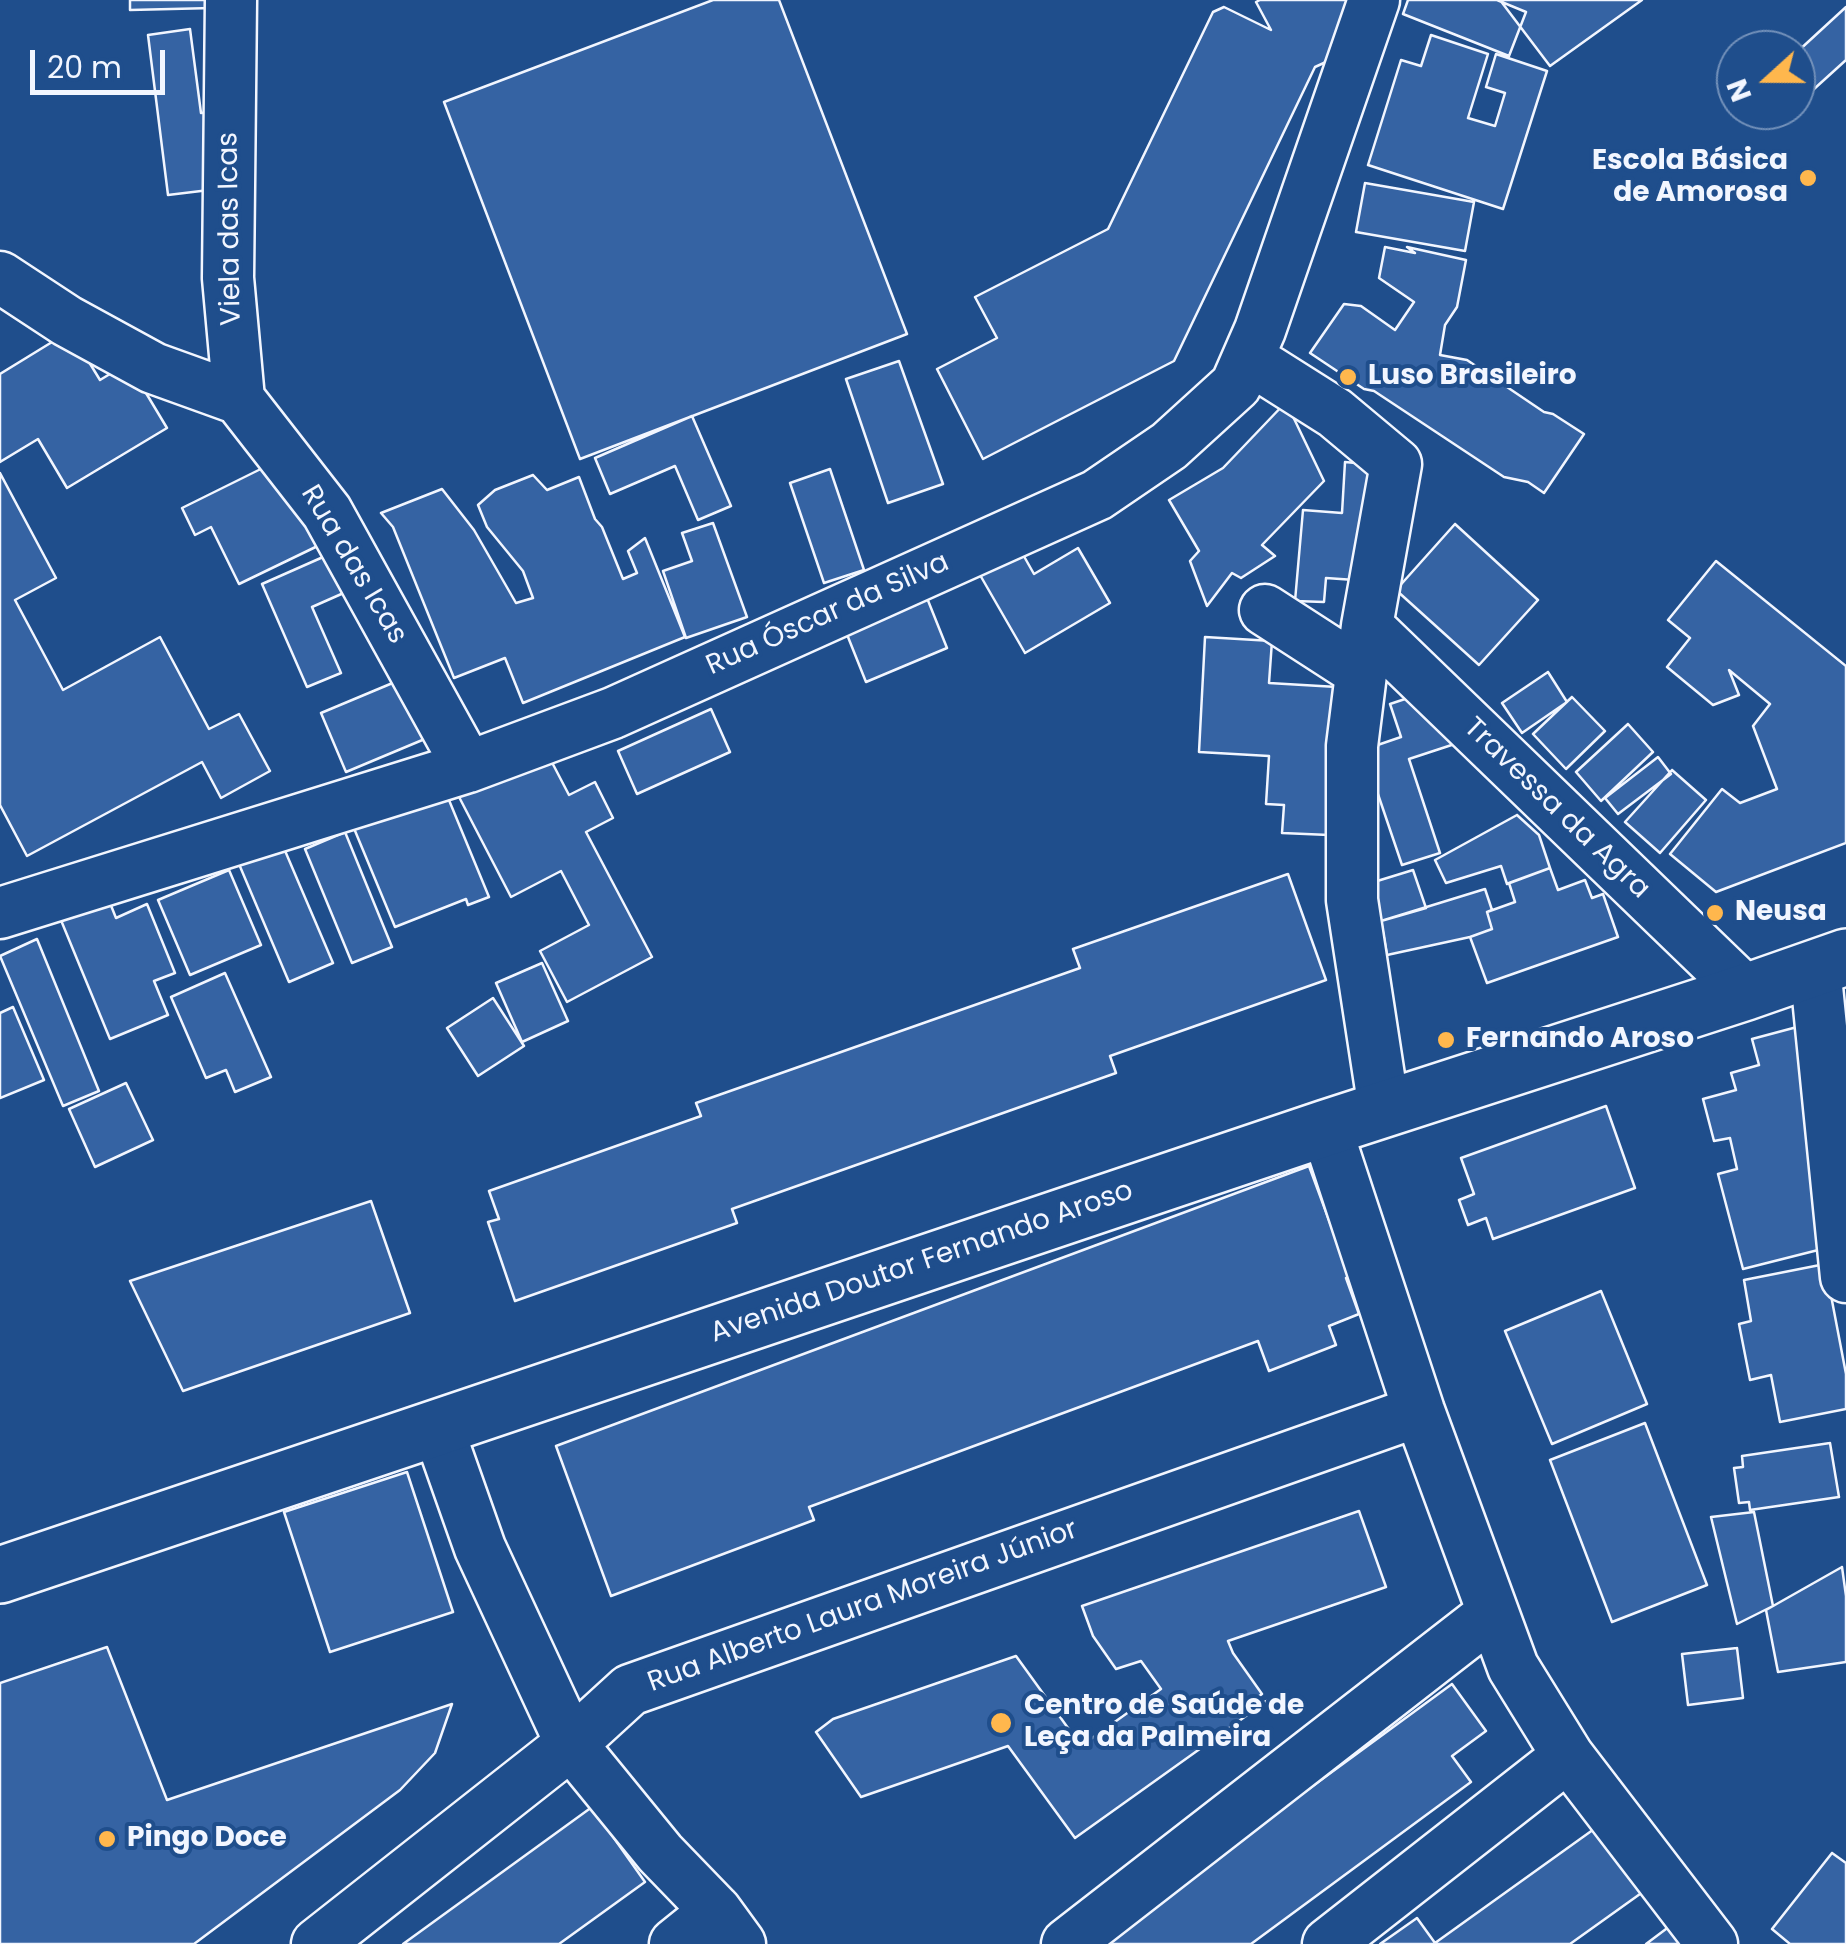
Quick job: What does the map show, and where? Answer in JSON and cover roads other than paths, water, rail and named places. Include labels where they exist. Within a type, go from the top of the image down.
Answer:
[{"type":"main road","name":"Avenida Doutor Fernando Aroso","points":[[0,1575],[1326,1128],[1746,992],[1836,970]]},
{"type":"street","name":"Viela das Icas","points":[[231,0],[228,278],[240,398]]},
{"type":"street","name":"Rua Óscar da Silva","points":[[5,904],[468,767],[613,713],[1098,495],[1168,446],[1236,385],[1374,0]]},
{"type":"street","points":[[0,277],[66,321],[153,368],[240,398]]},
{"type":"street","points":[[1248,358],[1335,413],[1396,464],[1364,649],[1352,746],[1352,900],[1384,1109]]},
{"type":"street","name":"Rua das Icas","points":[[240,398],[327,512],[468,767]]},
{"type":"street","name":"Travessa da Agra","points":[[1264,610],[1364,649],[1746,992]]},
{"type":"street","points":[[1836,970],[1846,1278]]},
{"type":"street","points":[[1326,1128],[1419,1411],[1513,1667],[1568,1756],[1712,1944]]},
{"type":"street","name":"Rua Alberto Laura Moreira Júnior","points":[[317,1944],[570,1744],[630,1690],[1419,1411]]},
{"type":"street","points":[[437,1426],[480,1548],[570,1744],[728,1928],[675,1944]]},
{"type":"street","points":[[1067,1944],[1493,1613]]},
{"type":"street","points":[[1328,1944],[1568,1756]]},
{"type":"place","name":"Escola Básica de Amorosa","points":[[1808,178]]},
{"type":"place","name":"Luso Brasileiro","points":[[1348,377]]},
{"type":"place","name":"Neusa","points":[[1715,913]]},
{"type":"place","name":"Fernando Aroso","points":[[1446,1040]]},
{"type":"place","name":"Centro de Saúde de Leça da Palmeira","points":[[1001,1723]]},
{"type":"place","name":"Pingo Doce","points":[[107,1839]]}]
